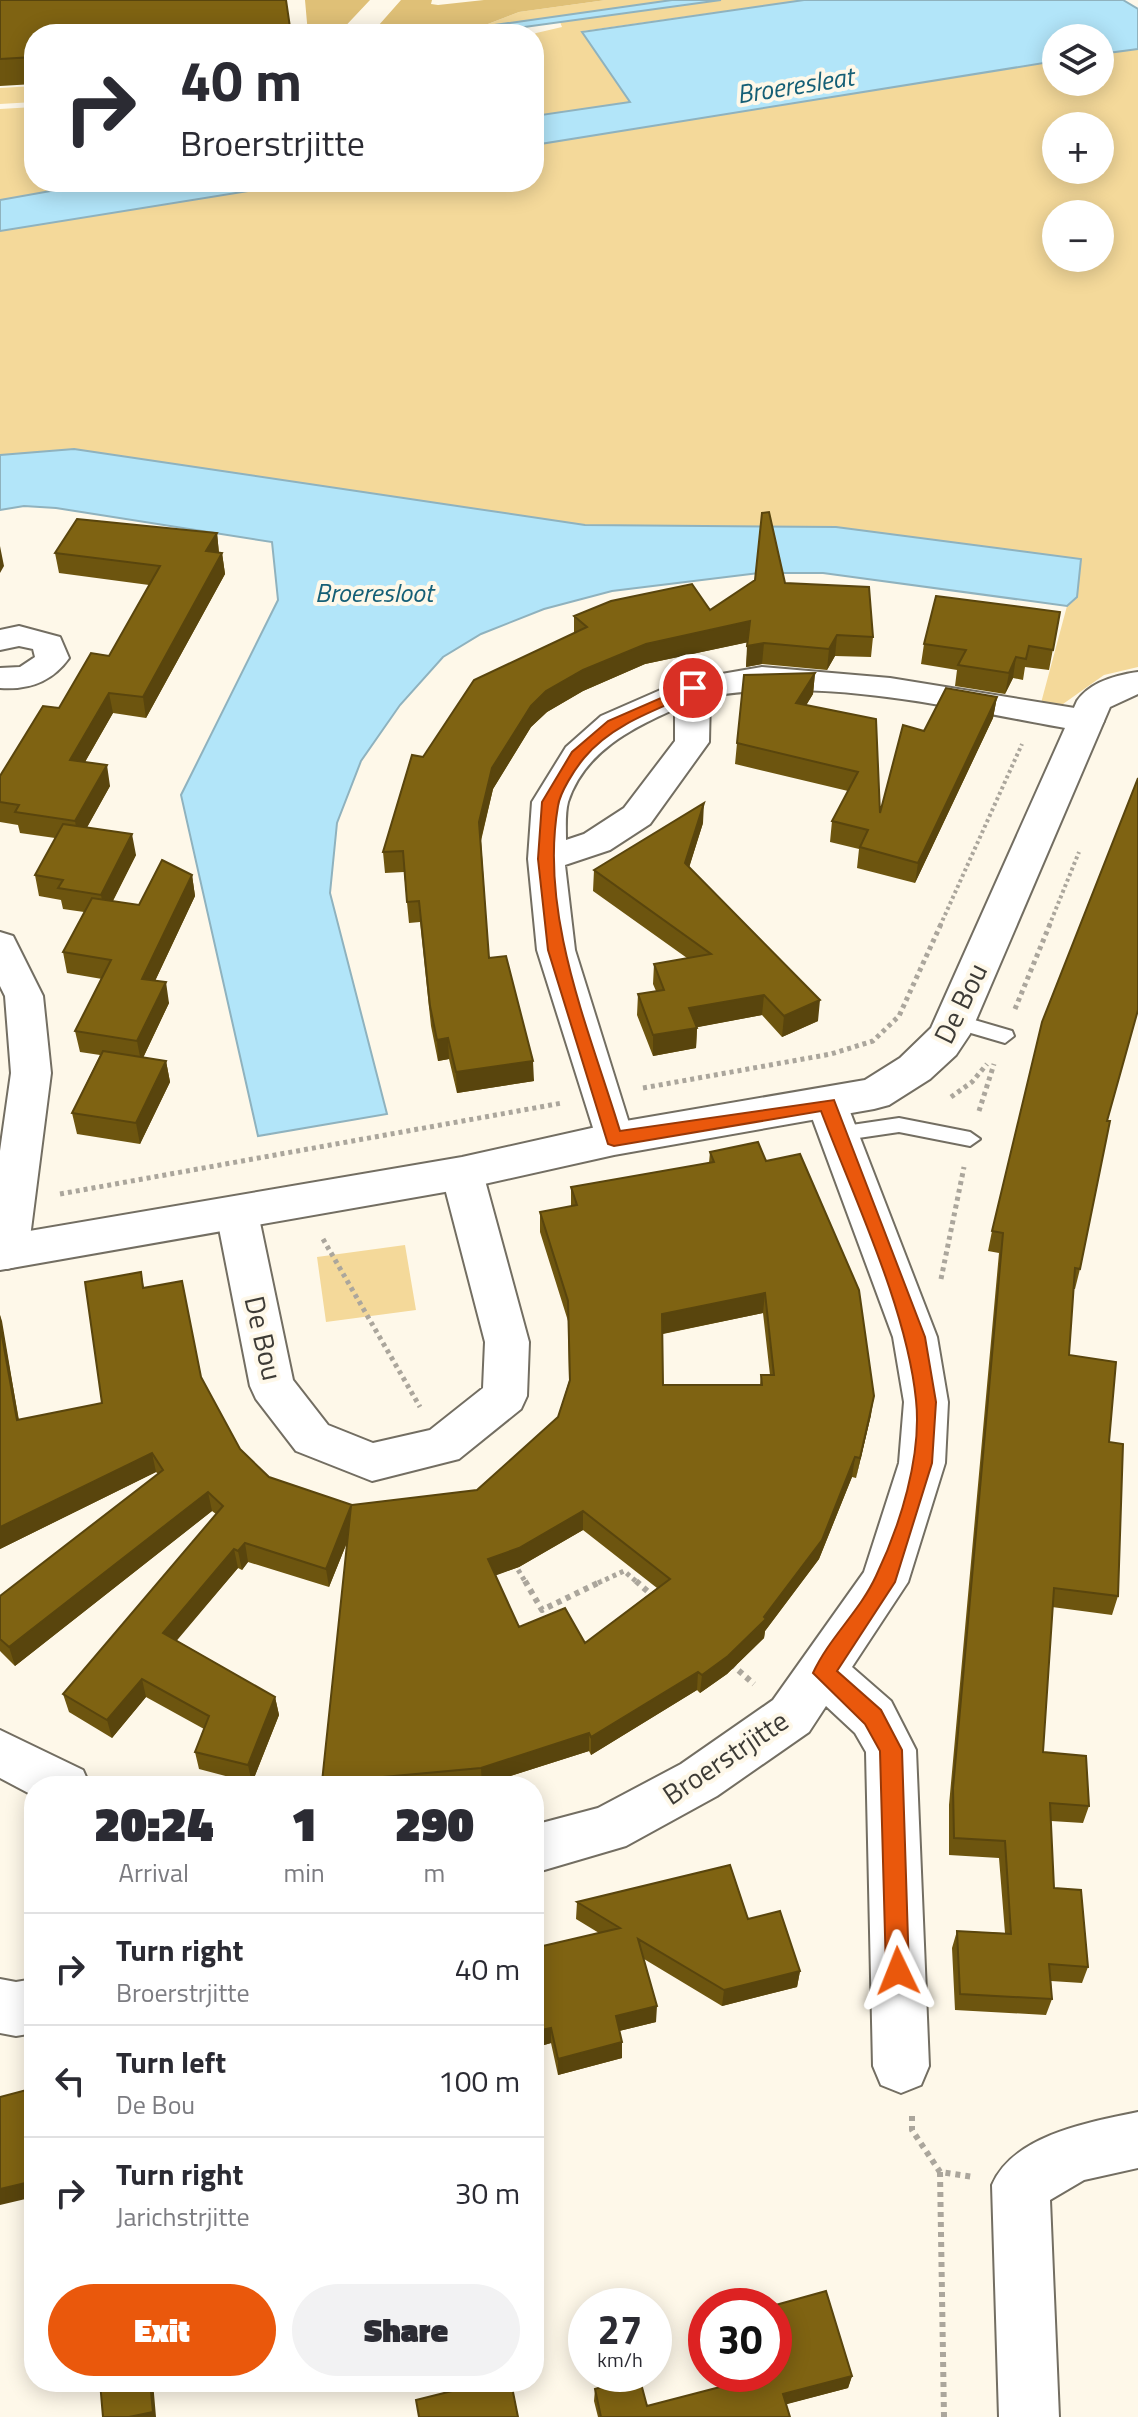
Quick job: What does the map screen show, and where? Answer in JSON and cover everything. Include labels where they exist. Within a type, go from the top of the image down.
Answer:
[{"type":"street","points":[[0,640],[30,636],[48,644],[52,650],[52,658],[40,671],[2,681]]},
{"type":"street","points":[[614,1139],[556,950],[546,859],[550,802],[578,755],[613,724],[693,688],[762,677],[847,684],[1087,721]]},
{"type":"street","name":"De Bou","points":[[4,1253],[462,1173],[614,1139],[833,1119],[906,1077],[932,1057],[954,1021],[1095,701],[1123,685],[1138,683]]},
{"type":"street","points":[[546,859],[597,842],[637,816],[692,742],[693,688]]},
{"type":"street","points":[[0,945],[24,996],[31,1073],[4,1253]]},
{"type":"street","name":"Broerstrjitte","points":[[544,1846],[608,1829],[699,1780],[791,1716],[824,1673],[884,1582],[922,1463],[926,1402],[915,1337],[833,1119]]},
{"type":"street","name":"De Bou","points":[[237,1213],[272,1386],[312,1438],[372,1462],[443,1446],[505,1396],[507,1342],[462,1173]]},
{"type":"street","points":[[824,1673],[873,1717],[891,1750],[901,2066]]},
{"type":"street","points":[[0,1753],[45,1776]]},
{"type":"street","points":[[0,2006],[24,2008]]},
{"type":"street","points":[[1029,2417],[1021,2185],[1074,2154],[1138,2140]]},
{"type":"lane","points":[[954,1021],[1005,1036]]},
{"type":"lane","points":[[833,1119],[899,1125],[970,1139]]},
{"type":"path","points":[[322,1239],[443,1446]]},
{"type":"path","points":[[509,1556],[542,1610],[624,1571],[660,1602]]},
{"type":"path","points":[[719,1654],[791,1716]]},
{"type":"path","points":[[901,2066],[912,2099],[912,2130],[940,2172],[944,2417]]},
{"type":"path","points":[[940,2172],[1021,2185]]},
{"type":"shaded area","points":[[305,0],[370,0],[347,24],[307,24]]},
{"type":"shaded area","points":[[401,0],[432,0],[431,4],[438,5],[484,0],[606,0],[519,12],[488,24],[380,24]]},
{"type":"shaded area","points":[[606,0],[672,0],[488,24],[519,12]]},
{"type":"shaded area","points":[[721,0],[804,0],[583,31],[630,102],[544,115],[544,31],[562,27],[560,22]]},
{"type":"shaded area","points":[[1138,49],[1138,667],[1104,675],[1063,704],[1041,703],[1067,606],[1077,597],[1080,559],[836,527],[585,525],[74,449],[0,455],[0,231],[242,192],[544,192],[544,143],[1042,63],[1042,96],[1114,96],[1114,52]]},
{"type":"shaded area","points":[[24,87],[24,103],[0,104],[0,88]]},
{"type":"shaded area","points":[[24,108],[24,192],[45,192],[0,200],[0,109]]},
{"type":"shaded area","points":[[405,1245],[416,1310],[326,1322],[317,1257]]},
{"type":"water","points":[[672,0],[721,0],[544,24],[502,24]]},
{"type":"water","name":"Broeresleat","points":[[804,0],[1123,0],[1138,9],[1138,49],[1114,52],[1114,24],[1042,24],[1042,63],[544,143],[544,115],[630,102],[582,32]]},
{"type":"water","points":[[45,192],[242,192],[0,231],[0,200]]},
{"type":"water","name":"Broeresloot","points":[[74,449],[585,525],[836,527],[1081,559],[1077,597],[1067,606],[823,573],[759,573],[612,591],[544,609],[481,634],[443,657],[400,705],[361,761],[337,823],[330,893],[387,1114],[258,1136],[181,795],[278,600],[272,542],[56,508],[24,506],[0,510],[0,455]]},
{"type":"building","points":[[0,0],[286,0],[290,24],[24,24],[24,58],[0,59]]},
{"type":"building","points":[[769,512],[785,583],[869,587],[873,637],[837,635],[829,649],[764,643],[747,646],[750,621],[646,644],[583,670],[546,691],[531,706],[492,768],[479,822],[489,958],[506,956],[533,1061],[456,1072],[448,1038],[437,1040],[430,1006],[419,901],[407,902],[403,851],[383,852],[412,755],[423,757],[474,680],[587,627],[574,616],[611,601],[692,584],[710,610],[755,580],[762,513]]},
{"type":"building","points":[[77,519],[217,533],[206,551],[222,553],[143,697],[109,693],[70,760],[107,765],[75,821],[15,812],[19,805],[0,802],[0,776],[43,706],[59,708],[91,653],[109,656],[160,566],[55,553]]},
{"type":"building","points":[[936,596],[1060,612],[1053,650],[1029,646],[1026,659],[1016,657],[1009,673],[958,665],[966,650],[924,644]]},
{"type":"building","points":[[815,673],[796,703],[876,719],[880,813],[903,725],[924,731],[946,688],[997,697],[918,863],[860,847],[868,830],[832,821],[858,772],[737,743],[744,675]]},
{"type":"building","points":[[1138,778],[1138,1010],[1107,1121],[1110,1121],[1080,1269],[1075,1268],[1069,1355],[1116,1362],[1109,1442],[1123,1444],[1118,1596],[1054,1588],[1043,1752],[1086,1756],[1089,1806],[1050,1803],[1054,1888],[1081,1890],[1088,1967],[1049,1964],[1052,1999],[960,1994],[957,1931],[1011,1934],[1005,1841],[954,1838],[953,1788],[1003,1233],[992,1231],[1042,1022]]},
{"type":"building","points":[[704,803],[685,863],[820,1000],[784,1016],[764,995],[689,1008],[697,1028],[653,1035],[638,994],[664,990],[654,964],[711,954],[594,870]]},
{"type":"building","points":[[63,824],[132,834],[101,895],[58,888],[63,880],[35,875]]},
{"type":"building","points":[[162,860],[192,875],[142,979],[166,982],[137,1041],[75,1031],[111,960],[63,952],[92,898],[139,905]]},
{"type":"building","points":[[103,1051],[166,1061],[136,1123],[72,1113]]},
{"type":"building","points":[[758,1142],[766,1161],[800,1154],[859,1290],[874,1396],[860,1458],[855,1457],[822,1540],[764,1617],[766,1619],[728,1656],[702,1675],[698,1672],[591,1737],[589,1733],[481,1768],[394,1776],[323,1776],[351,1506],[326,1569],[245,1543],[238,1551],[234,1549],[163,1633],[275,1697],[248,1765],[195,1752],[209,1716],[142,1679],[107,1720],[63,1694],[223,1506],[208,1492],[9,1647],[0,1639],[0,1596],[163,1470],[152,1453],[0,1527],[0,1325],[17,1420],[102,1403],[85,1282],[141,1272],[143,1288],[182,1281],[201,1377],[240,1449],[269,1477],[352,1505],[477,1490],[558,1417],[570,1380],[568,1301],[540,1212],[577,1205],[571,1187],[714,1162],[710,1152]],"holes":[[[765,1293],[774,1375],[761,1375],[762,1385],[663,1385],[662,1314]],[[583,1511],[670,1579],[585,1643],[565,1608],[519,1627],[488,1559],[519,1548]]]},
{"type":"building","points":[[730,1865],[748,1919],[780,1911],[800,1971],[724,1990],[638,1939],[657,2006],[616,2016],[622,2042],[558,2059],[551,2028],[544,2030],[544,1946],[620,1928],[577,1902]]},
{"type":"building","points":[[24,2091],[24,2183],[0,2189],[0,2097]]},
{"type":"building","points":[[826,2291],[852,2376],[792,2392],[792,2300]]},
{"type":"building","points":[[101,2392],[151,2392],[153,2412],[129,2417],[103,2417]]},
{"type":"building","points":[[448,2392],[513,2392],[518,2417],[419,2417],[416,2400]]},
{"type":"building","points":[[596,2392],[643,2392],[647,2406],[701,2392],[791,2392],[783,2394],[790,2417],[601,2417]]},
{"type":"route","points":[[693,688],[613,724],[578,755],[550,802],[546,859],[556,950],[614,1139],[827,1104],[915,1337],[926,1402],[922,1463],[905,1525],[884,1582],[824,1673],[873,1717],[891,1750],[898,1971]]}]
